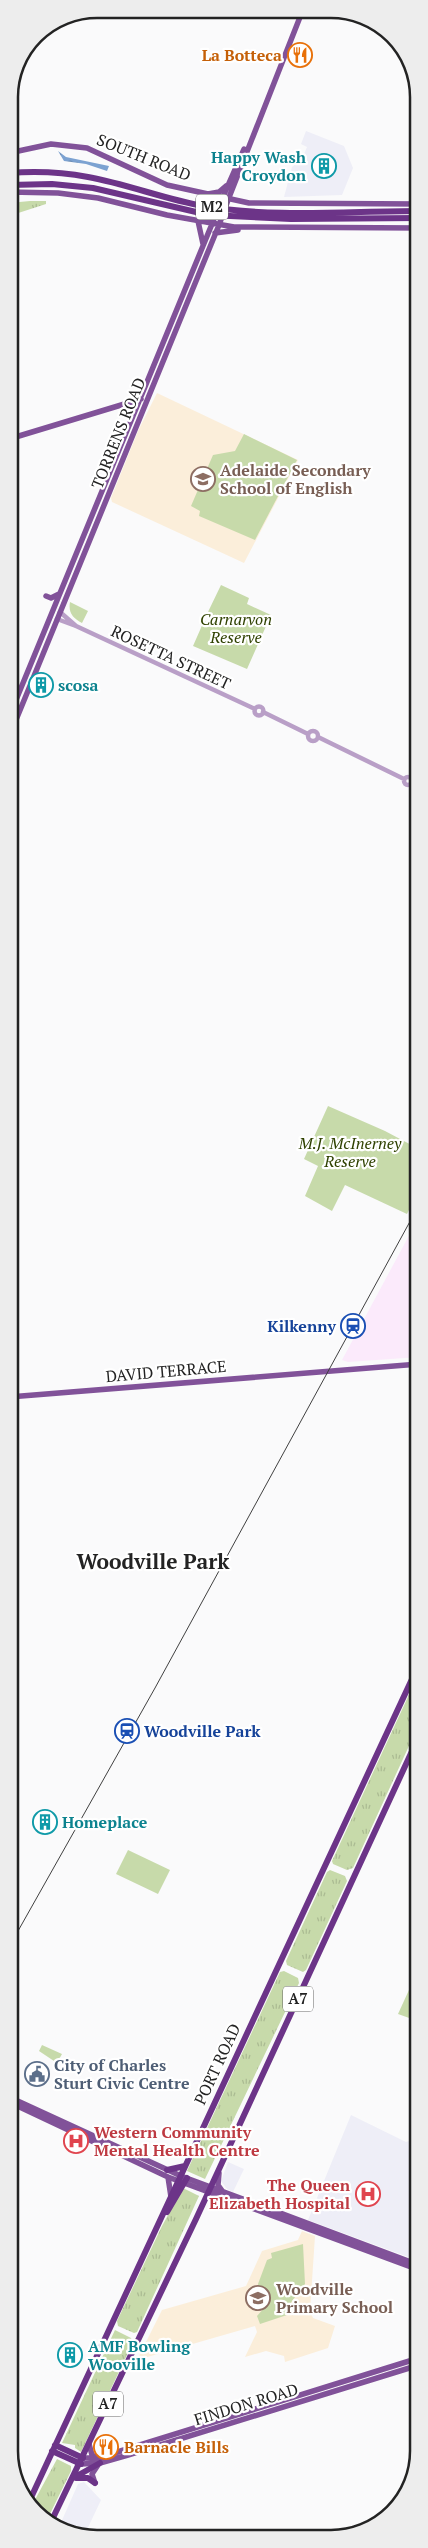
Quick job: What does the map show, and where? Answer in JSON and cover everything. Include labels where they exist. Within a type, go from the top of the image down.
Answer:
[{"type":"highway","name":"M2","points":[[18,173],[51,172],[88,177],[202,206],[253,212],[309,214],[410,211]]},
{"type":"highway","name":"M2","points":[[18,185],[52,184],[93,188],[209,215],[291,219],[410,218]]},
{"type":"highway","name":"PORT ROAD","points":[[31,2497],[171,2197],[182,2180],[185,2166],[410,1683]]},
{"type":"highway","name":"A7","points":[[53,2517],[82,2461],[209,2190],[410,1755]]},
{"type":"highway","points":[[168,2174],[185,2166]]},
{"type":"highway","points":[[160,2221],[172,2207],[182,2180]]},
{"type":"highway","points":[[54,2448],[82,2461]]},
{"type":"highway","points":[[71,2481],[98,2461]]},
{"type":"highway","points":[[71,2481],[82,2477],[88,2478],[94,2483]]},
{"type":"main road","name":"TORRENS ROAD","points":[[18,715],[204,246],[216,224],[300,18]]},
{"type":"main road","name":"SOUTH ROAD","points":[[18,151],[50,144],[86,148],[167,185],[242,202],[336,205],[410,204]]},
{"type":"main road","points":[[206,194],[220,192],[232,183],[236,196],[242,202]]},
{"type":"main road","points":[[18,192],[45,192],[91,197],[198,221],[250,228],[410,228]]},
{"type":"main road","points":[[198,221],[202,231],[204,246]]},
{"type":"main road","name":"TORRENS ROAD","points":[[18,695],[59,594],[215,234],[216,224]]},
{"type":"main road","points":[[215,234],[250,228]]},
{"type":"main road","points":[[18,436],[143,400]]},
{"type":"main road","points":[[46,596],[51,598],[59,594]]},
{"type":"main road","points":[[54,607],[60,612]]},
{"type":"main road","points":[[51,614],[57,619]]},
{"type":"main road","name":"DAVID TERRACE","points":[[18,1396],[165,1386],[325,1370],[410,1365]]},
{"type":"main road","points":[[18,2100],[168,2174]]},
{"type":"main road","points":[[18,2106],[182,2180],[410,2267]]},
{"type":"main road","points":[[220,2166],[218,2185],[224,2193]]},
{"type":"main road","points":[[168,2174],[171,2197]]},
{"type":"main road","points":[[209,2190],[224,2193],[410,2262]]},
{"type":"main road","name":"FINDON ROAD","points":[[98,2461],[410,2361]]},
{"type":"main road","name":"FINDON ROAD","points":[[82,2461],[98,2461],[410,2368]]},
{"type":"main road","points":[[89,2444],[92,2455],[98,2461],[92,2474],[94,2483]]},
{"type":"street","points":[[65,599],[65,612],[68,622]]},
{"type":"street","points":[[60,612],[68,622]]},
{"type":"street","name":"ROSETTA STREET","points":[[57,619],[68,622],[256,709],[261,707],[264,712],[308,734],[312,741],[318,738],[404,779],[410,777]]},
{"type":"street","points":[[52,630],[60,624],[68,622]]},
{"type":"shaded area","points":[[306,131],[344,146],[353,168],[342,195],[284,197],[292,167],[302,159],[307,147],[301,144]]},
{"type":"shaded area","name":"Adelaide Secondary School of English","points":[[157,393],[298,460],[244,563],[112,502],[111,498],[138,431]]},
{"type":"shaded area","points":[[410,1234],[410,1358],[348,1362],[342,1360]]},
{"type":"shaded area","name":"The Queen Elizabeth Hospital","points":[[351,2115],[406,2142],[410,2141],[410,2258],[308,2220]]},
{"type":"shaded area","points":[[228,2162],[244,2169],[233,2192],[227,2189],[221,2181]]},
{"type":"shaded area","name":"Woodville Primary School","points":[[302,2231],[315,2236],[310,2311],[313,2318],[335,2326],[328,2348],[285,2362],[284,2356],[266,2351],[245,2357],[257,2332],[255,2326],[137,2360],[162,2310],[246,2286],[262,2251],[298,2240]]},
{"type":"shaded area","points":[[84,2482],[101,2500],[87,2529],[61,2522],[78,2484]]},
{"type":"green space","points":[[46,201],[46,204],[18,213],[18,202]]},
{"type":"green space","points":[[244,434],[297,460],[255,540],[199,516],[200,511],[191,506],[213,455],[235,451]]},
{"type":"green space","name":"Carnarvon Reserve","points":[[221,585],[249,598],[247,604],[271,615],[247,669],[193,646],[204,621],[209,623],[212,617],[207,614]]},
{"type":"green space","points":[[70,602],[88,611],[82,623],[72,615]]},
{"type":"green space","name":"M.J. McInerney Reserve","points":[[328,1106],[385,1131],[410,1144],[410,1208],[407,1214],[345,1185],[332,1211],[305,1196],[318,1166],[304,1159]]},
{"type":"green space","points":[[410,1692],[410,1744],[353,1868],[347,1870],[333,1864],[332,1861]]},
{"type":"green space","points":[[128,1850],[170,1870],[158,1894],[116,1874]]},
{"type":"green space","points":[[330,1870],[345,1876],[347,1881],[306,1970],[303,1972],[287,1965],[286,1961],[327,1872]]},
{"type":"green space","points":[[284,1971],[298,1978],[299,1983],[205,2179],[187,2171],[280,1972]]},
{"type":"green space","points":[[410,1988],[410,2018],[398,2014]]},
{"type":"green space","points":[[42,2045],[62,2054],[57,2063],[39,2051]]},
{"type":"green space","points":[[183,2188],[199,2196],[137,2332],[134,2333],[118,2326],[117,2321],[162,2226]]},
{"type":"green space","points":[[303,2244],[305,2284],[286,2309],[287,2315],[260,2324],[257,2316],[265,2307],[258,2284],[267,2260],[272,2258],[271,2253]]},
{"type":"green space","points":[[115,2330],[131,2338],[133,2342],[81,2452],[75,2448],[75,2445],[62,2443]]},
{"type":"green space","points":[[57,2459],[71,2466],[71,2471],[50,2515],[34,2501]]},
{"type":"water","points":[[58,151],[66,157],[109,166],[107,171],[86,164],[64,161]]},
{"type":"railway","points":[[18,1931],[155,1688],[410,1221]]},
{"type":"place","name":"La Botteca","points":[[300,55]]},
{"type":"place","name":"Happy Wash Croydon","points":[[324,166]]},
{"type":"place","name":"Adelaide Secondary School of English","points":[[203,479]]},
{"type":"place","name":"scosa","points":[[41,685]]},
{"type":"place","name":"Kilkenny","points":[[353,1326]]},
{"type":"place","name":"Woodville Park","points":[[127,1731]]},
{"type":"place","name":"Homeplace","points":[[45,1822]]},
{"type":"place","name":"City of Charles Sturt Civic Centre","points":[[37,2074]]},
{"type":"place","name":"Western Community Mental Health Centre","points":[[76,2141]]},
{"type":"place","name":"The Queen Elizabeth Hospital","points":[[368,2194]]},
{"type":"place","name":"Woodville Primary School","points":[[258,2298]]},
{"type":"place","name":"AMF Bowling Wooville","points":[[70,2355]]},
{"type":"place","name":"Barnacle Bills","points":[[106,2447]]},
{"type":"district","name":"Woodville Park","points":[[153,1562]]}]
